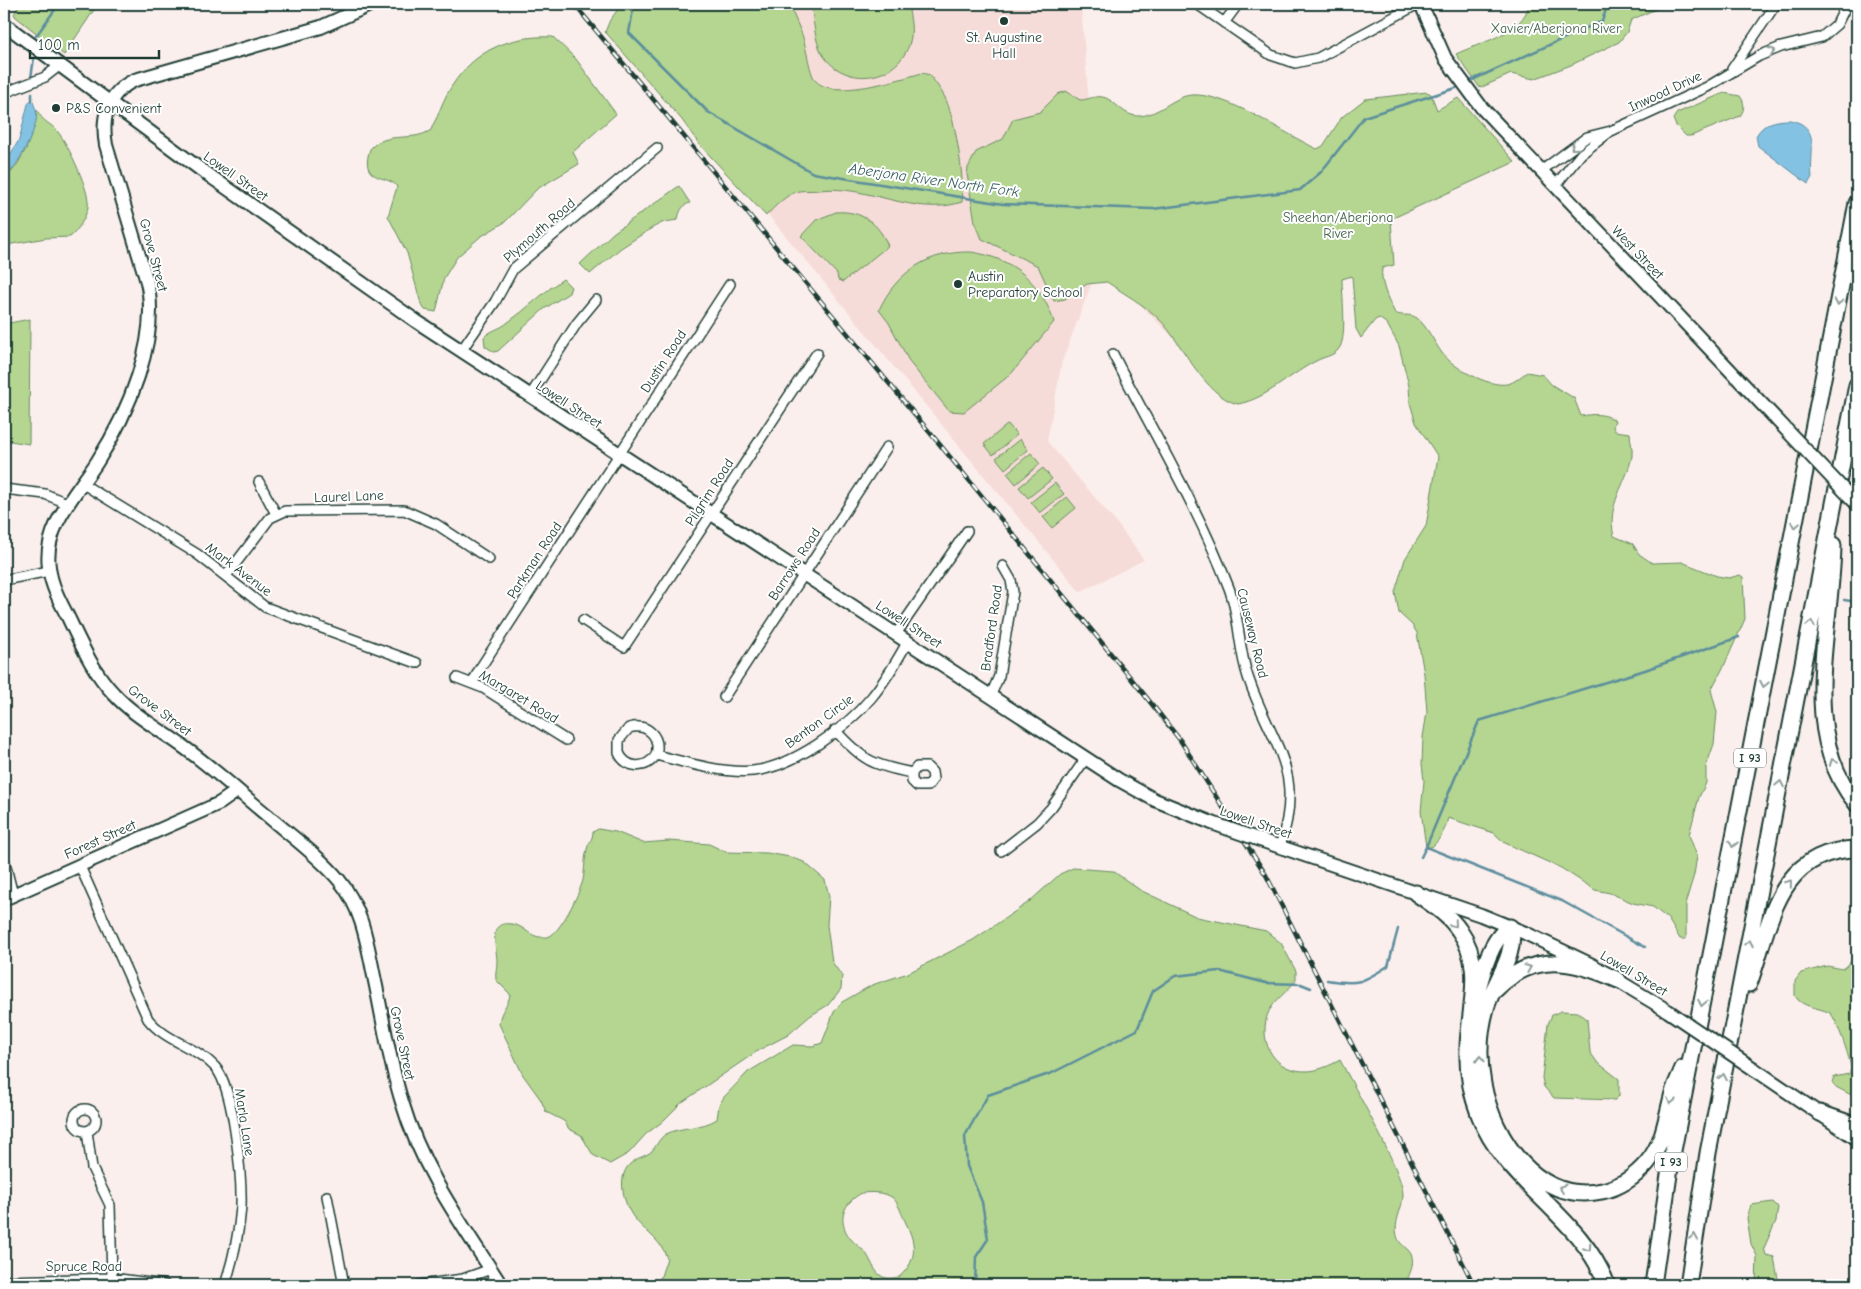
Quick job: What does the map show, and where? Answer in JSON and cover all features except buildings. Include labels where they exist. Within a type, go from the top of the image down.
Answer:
[{"type":"highway","name":"I 93","points":[[1653,1285],[1671,1161],[1857,203]]},
{"type":"highway","name":"I 93","points":[[1688,1285],[1708,1153],[1857,385]]},
{"type":"highway","points":[[1834,504],[1833,574],[1822,714],[1825,737],[1832,760],[1844,786],[1857,804]]},
{"type":"highway","points":[[1733,1025],[1757,962],[1766,925],[1783,891],[1793,878],[1815,860],[1838,851],[1857,849]]},
{"type":"highway","points":[[1416,893],[1454,923],[1469,948],[1475,977],[1468,1048],[1469,1071],[1476,1106],[1483,1124],[1508,1164],[1580,1237],[1594,1257],[1607,1285]]},
{"type":"highway","points":[[1472,1014],[1493,946],[1500,933],[1510,927],[1512,938],[1510,949],[1490,997],[1481,1029],[1479,1056],[1483,1085],[1494,1122],[1513,1153],[1526,1168],[1544,1181],[1566,1190],[1589,1193],[1612,1188],[1632,1178],[1646,1164],[1661,1139],[1673,1092],[1696,1039]]},
{"type":"highway","points":[[1490,997],[1507,979],[1522,970],[1541,963],[1559,962],[1583,966],[1618,980]]},
{"type":"highway","points":[[1820,1113],[1857,1126]]},
{"type":"main road","points":[[109,103],[122,87],[135,80],[321,27],[372,4]]},
{"type":"main road","name":"West Street","points":[[1419,4],[1446,58],[1462,84],[1487,114],[1857,504]]},
{"type":"main road","name":"Lowell Street","points":[[4,24],[109,103],[461,351],[1086,758],[1148,796],[1212,823],[1416,893],[1510,927],[1555,946],[1618,980],[1668,1011],[1857,1139]]},
{"type":"main road","name":"Grove Street","points":[[109,103],[105,119],[106,145],[147,282],[152,316],[148,338],[124,411],[106,448],[58,522],[51,539],[49,571],[57,595],[90,661],[112,692],[135,713],[195,755],[329,869],[344,886],[357,909],[364,928],[396,1082],[410,1128],[442,1194],[501,1285]]},
{"type":"main road","name":"Forest Street","points":[[208,806],[219,795],[226,781]]},
{"type":"main road","name":"Forest Street","points":[[8,897],[208,806],[220,803],[238,791]]},
{"type":"street","points":[[1197,4],[1278,59],[1295,64],[1318,58],[1419,4]]},
{"type":"street","points":[[1224,23],[1238,4]]},
{"type":"street","name":"Inwood Drive","points":[[1729,73],[1754,40],[1776,4]]},
{"type":"street","name":"Inwood Drive","points":[[1555,186],[1580,154],[1611,131],[1706,87],[1774,50],[1822,37],[1839,21],[1847,4]]},
{"type":"street","points":[[4,93],[45,77],[59,66]]},
{"type":"street","name":"Inwood Drive","points":[[1541,171],[1580,142],[1595,134],[1611,131]]},
{"type":"street","name":"Plymouth Road","points":[[461,351],[495,302],[513,269],[656,148]]},
{"type":"street","name":"Dustin Road","points":[[619,454],[730,284]]},
{"type":"street","points":[[530,396],[577,323],[596,300]]},
{"type":"street","name":"Pilgrim Road","points":[[583,620],[624,647],[817,352]]},
{"type":"street","name":"Causeway Road","points":[[1113,354],[1165,452],[1232,598],[1245,668],[1287,771],[1290,808],[1280,846]]},
{"type":"street","name":"Barrows Road","points":[[724,697],[887,447]]},
{"type":"street","name":"Parkman Road","points":[[473,682],[619,454]]},
{"type":"street","points":[[226,576],[260,530],[276,514],[259,482]]},
{"type":"street","name":"Mark Avenue","points":[[83,484],[178,542],[226,576],[258,603],[273,612],[418,663]]},
{"type":"street","points":[[4,489],[49,495],[69,504]]},
{"type":"street","name":"Laurel Lane","points":[[276,514],[288,511],[404,510],[436,524],[489,560]]},
{"type":"street","points":[[896,634],[967,531]]},
{"type":"street","name":"Bradford Road","points":[[991,695],[999,676],[1013,592],[1012,580],[1003,566]]},
{"type":"street","points":[[4,580],[49,571]]},
{"type":"street","name":"Benton Circle","points":[[656,754],[728,770],[753,771],[771,768],[797,756],[835,730],[870,699],[908,642]]},
{"type":"street","name":"Margaret Road","points":[[457,678],[473,682],[566,740]]},
{"type":"street","points":[[642,727],[651,731],[656,739],[656,754],[650,762],[642,766],[629,764],[619,752],[619,740],[629,728],[642,727]]},
{"type":"street","points":[[835,730],[865,760],[882,767],[912,774]]},
{"type":"street","points":[[1001,852],[1047,812],[1086,758]]},
{"type":"street","points":[[4,859],[8,897]]},
{"type":"street","name":"Marla Lane","points":[[79,864],[148,1019],[166,1036],[208,1060],[217,1069],[225,1083],[230,1106],[241,1199],[237,1236],[225,1285]]},
{"type":"street","points":[[87,1131],[92,1168],[110,1205],[112,1278]]},
{"type":"street","points":[[327,1196],[344,1285]]},
{"type":"street","points":[[420,1285],[472,1277],[491,1269]]},
{"type":"street","name":"Spruce Road","points":[[4,1280],[112,1278],[165,1285]]},
{"type":"shaded area","name":"Austin Preparatory School","points":[[636,4],[1081,4],[1091,128],[1222,386],[1099,264],[1062,362],[1047,441],[1119,526],[1144,560],[1080,592],[692,123]]},
{"type":"green space","points":[[20,4],[98,4],[64,55],[16,17],[14,14]]},
{"type":"green space","points":[[622,4],[789,4],[803,37],[813,76],[823,86],[835,89],[850,89],[866,87],[922,73],[930,75],[943,94],[955,131],[962,179],[962,202],[944,206],[926,206],[837,189],[802,191],[795,192],[786,197],[766,216],[699,144],[682,120],[605,32],[610,20]]},
{"type":"green space","points":[[811,4],[908,4],[911,19],[909,45],[893,67],[882,73],[856,76],[844,73],[832,66],[820,49],[816,37]]},
{"type":"green space","name":"Xavier/Aberjona River","points":[[1529,4],[1667,4],[1631,20],[1627,32],[1619,42],[1571,65],[1534,79],[1511,74],[1480,88],[1456,54],[1510,30],[1525,14]]},
{"type":"green space","points":[[533,37],[553,37],[576,59],[616,114],[573,152],[579,164],[537,189],[505,222],[480,237],[457,257],[444,278],[436,312],[425,310],[421,304],[407,253],[388,216],[397,187],[388,180],[371,173],[367,160],[370,149],[384,140],[416,136],[431,130],[447,94],[457,78],[482,54],[515,40]]},
{"type":"green space","name":"Sheehan/Aberjona River","points":[[1066,91],[1080,100],[1099,97],[1106,98],[1128,114],[1138,116],[1152,113],[1185,96],[1205,96],[1221,100],[1255,115],[1317,149],[1323,146],[1342,117],[1365,99],[1427,92],[1431,94],[1437,110],[1458,98],[1515,162],[1391,219],[1394,265],[1382,268],[1383,285],[1395,313],[1412,316],[1421,321],[1447,359],[1462,370],[1490,383],[1499,384],[1512,382],[1527,372],[1543,375],[1552,385],[1574,398],[1581,416],[1607,416],[1615,420],[1613,427],[1615,431],[1630,433],[1632,456],[1615,505],[1612,525],[1614,536],[1633,544],[1639,554],[1652,563],[1682,562],[1717,576],[1729,578],[1740,575],[1743,577],[1745,619],[1711,690],[1717,712],[1714,744],[1706,767],[1706,783],[1699,797],[1689,835],[1697,856],[1694,875],[1686,901],[1686,939],[1680,939],[1668,919],[1653,907],[1633,903],[1610,893],[1595,890],[1561,868],[1505,843],[1494,833],[1448,818],[1438,840],[1432,847],[1426,847],[1421,811],[1424,781],[1422,764],[1423,737],[1427,712],[1424,674],[1417,633],[1412,625],[1399,613],[1395,592],[1405,559],[1426,526],[1438,457],[1416,423],[1410,403],[1409,386],[1399,346],[1387,324],[1379,318],[1375,320],[1361,338],[1356,329],[1352,276],[1342,279],[1343,333],[1338,350],[1308,365],[1259,397],[1238,404],[1226,399],[1204,380],[1169,330],[1154,314],[1107,282],[1087,284],[1065,299],[1054,301],[1038,266],[982,239],[975,222],[967,174],[976,152],[1003,139],[1013,119],[1040,112],[1058,94]]},
{"type":"green space","points":[[1724,93],[1740,96],[1744,106],[1740,116],[1691,136],[1686,136],[1676,126],[1673,119],[1677,113]]},
{"type":"green space","points":[[37,110],[42,118],[58,132],[67,147],[86,191],[88,207],[81,224],[70,237],[46,238],[12,244],[8,246],[4,255],[4,181],[17,165],[26,149],[35,124]]},
{"type":"green space","points":[[679,186],[690,203],[681,209],[678,220],[664,222],[652,228],[621,248],[590,274],[580,264],[613,233]]},
{"type":"green space","points":[[836,212],[853,213],[868,220],[880,231],[888,246],[843,282],[838,280],[837,274],[801,236],[816,220]]},
{"type":"green space","points":[[971,252],[1000,260],[1023,274],[1041,295],[1054,322],[1011,374],[964,412],[949,411],[910,363],[889,323],[879,310],[895,285],[916,266],[941,255]]},
{"type":"green space","points":[[563,279],[571,287],[569,293],[544,309],[498,351],[494,352],[485,346],[484,337],[504,325]]},
{"type":"green space","points":[[30,319],[29,444],[4,440],[4,324]]},
{"type":"green space","points":[[1008,424],[1017,435],[993,455],[984,444]]},
{"type":"green space","points":[[1020,439],[1028,450],[1005,469],[996,458]]},
{"type":"green space","points":[[1031,453],[1040,464],[1016,484],[1007,473]]},
{"type":"green space","points":[[1043,468],[1052,479],[1028,498],[1019,487]]},
{"type":"green space","points":[[1055,483],[1064,494],[1040,513],[1031,502]]},
{"type":"green space","points":[[1067,497],[1076,508],[1052,528],[1043,517]]},
{"type":"green space","points":[[598,829],[616,832],[643,843],[669,841],[709,844],[726,852],[767,853],[790,857],[804,862],[825,880],[829,896],[827,925],[832,962],[842,976],[841,989],[828,1005],[810,1016],[788,1035],[759,1050],[681,1103],[662,1122],[646,1134],[629,1153],[610,1164],[593,1155],[581,1135],[569,1129],[564,1121],[546,1112],[541,1100],[523,1075],[499,1024],[510,994],[496,980],[496,929],[500,925],[516,925],[537,937],[552,935],[563,922],[578,894],[583,880],[588,846],[593,832]]},
{"type":"green space","points":[[1073,868],[1113,871],[1140,890],[1197,917],[1266,931],[1281,943],[1296,971],[1296,980],[1269,1011],[1265,1027],[1265,1037],[1268,1046],[1278,1062],[1296,1070],[1316,1070],[1340,1060],[1387,1149],[1401,1184],[1403,1200],[1396,1231],[1401,1244],[1408,1250],[1412,1258],[1410,1272],[1405,1285],[658,1285],[667,1258],[660,1244],[638,1223],[629,1210],[622,1184],[625,1171],[629,1165],[651,1152],[666,1134],[717,1119],[719,1105],[724,1097],[748,1072],[793,1045],[813,1046],[822,1043],[834,1012],[842,1002],[872,985],[908,973],[973,940],[1029,902],[1060,874]],"holes":[[[862,1193],[882,1194],[893,1198],[908,1227],[913,1242],[913,1257],[906,1270],[899,1277],[887,1278],[880,1275],[865,1252],[852,1240],[843,1225],[844,1212],[847,1206]]]},
{"type":"green space","points":[[1857,953],[1857,1098],[1834,1086],[1832,1082],[1834,1077],[1849,1074],[1851,1069],[1849,1057],[1833,1016],[1826,1011],[1806,1005],[1798,1000],[1795,996],[1795,981],[1801,973],[1827,966],[1843,969]]},
{"type":"green space","points":[[1561,1011],[1578,1012],[1587,1019],[1590,1052],[1597,1062],[1619,1079],[1619,1096],[1615,1100],[1554,1098],[1544,1087],[1542,1078],[1548,1024],[1552,1015]]},
{"type":"green space","points":[[1773,1202],[1778,1207],[1776,1221],[1764,1248],[1766,1255],[1774,1257],[1778,1279],[1772,1285],[1756,1285],[1757,1256],[1751,1244],[1747,1218],[1751,1205]]},
{"type":"water","points":[[32,99],[37,117],[35,126],[26,147],[4,181],[4,165],[19,140],[28,104]]},
{"type":"water","points":[[1790,120],[1800,123],[1807,128],[1810,134],[1812,142],[1812,177],[1808,184],[1758,146],[1756,136],[1762,128],[1774,122]]},
{"type":"waterway","points":[[36,36],[59,4]]},
{"type":"waterway","name":"Aberjona River North Fork","points":[[634,4],[629,33],[708,112],[813,173],[1003,204],[1153,209],[1300,190],[1321,172],[1364,117],[1456,88]]},
{"type":"waterway","name":"Aberjona River North Fork","points":[[1470,81],[1602,21],[1608,4]]},
{"type":"waterway","points":[[31,78],[34,58]]},
{"type":"waterway","points":[[32,93],[32,101]]},
{"type":"waterway","points":[[1844,600],[1857,602]]},
{"type":"waterway","points":[[1426,847],[1479,721],[1645,670],[1739,637]]},
{"type":"waterway","points":[[1421,857],[1426,847],[1562,901],[1645,947]]},
{"type":"waterway","points":[[1327,980],[1359,981],[1372,976],[1388,966],[1398,929]]},
{"type":"waterway","points":[[975,1285],[976,1257],[988,1239],[982,1202],[967,1166],[965,1136],[988,1095],[1052,1073],[1137,1030],[1153,991],[1175,976],[1219,971],[1266,983],[1301,984],[1311,988]]},
{"type":"railway","points":[[574,4],[941,446],[1180,740],[1266,875],[1474,1285]]},
{"type":"place","name":"St. Augustine Hall","points":[[1004,21]]},
{"type":"place","name":"P&S Convenient","points":[[56,108]]},
{"type":"place","name":"Austin Preparatory School","points":[[958,284]]}]
